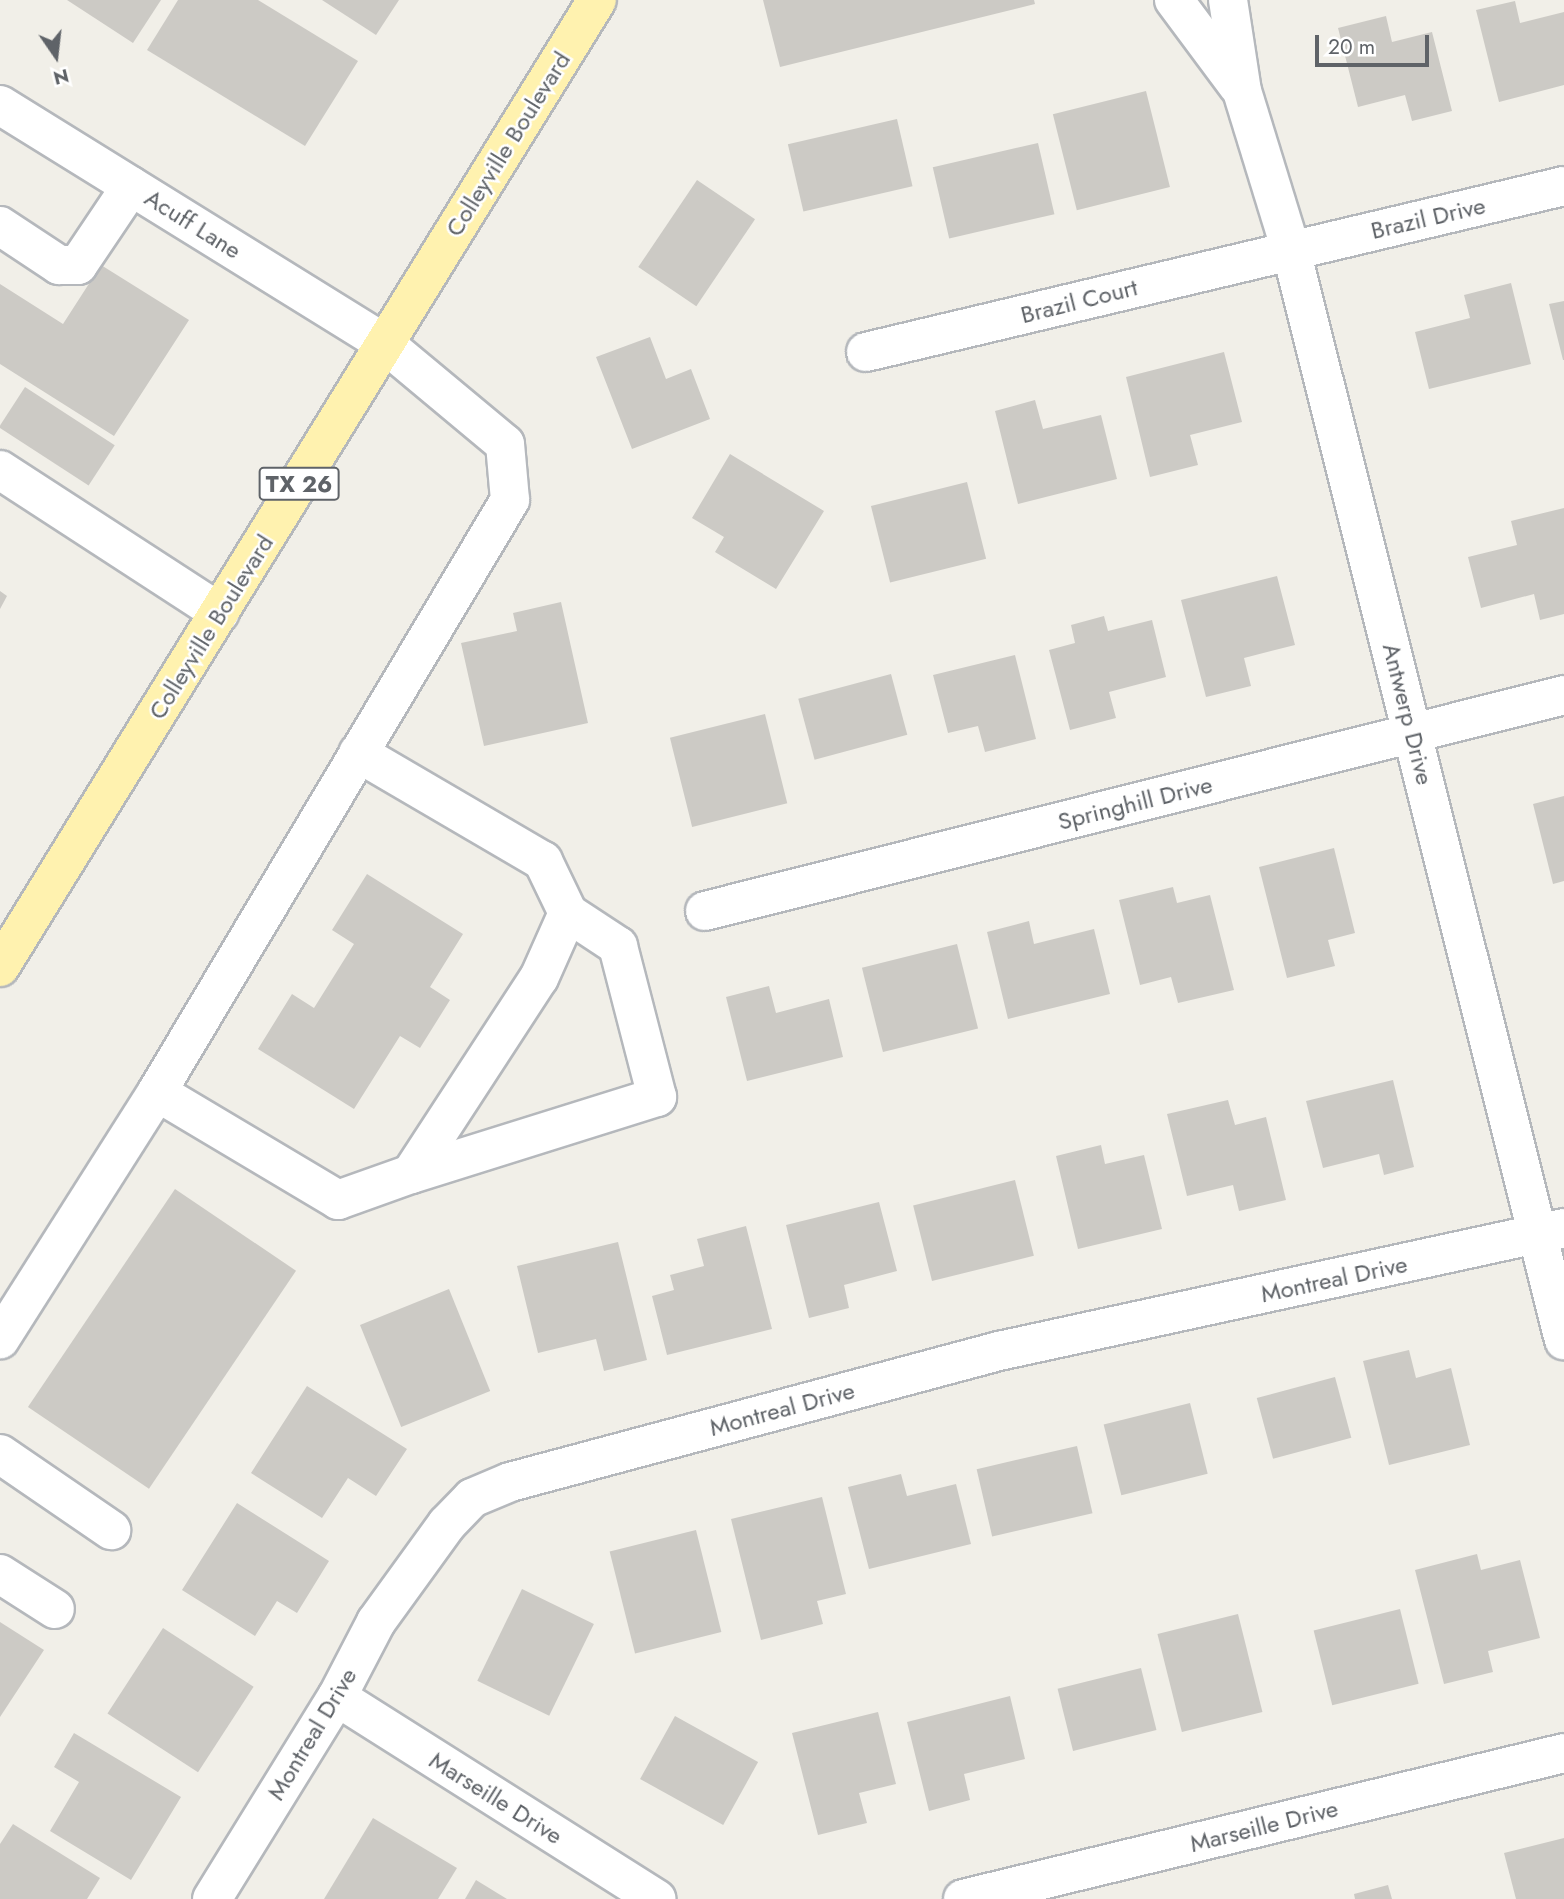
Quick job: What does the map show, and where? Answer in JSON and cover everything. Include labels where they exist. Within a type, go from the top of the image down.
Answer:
[{"type":"main road","name":"Colleyville Boulevard","points":[[0,967],[597,0]]},
{"type":"street","name":"Antwerp Drive","points":[[1174,0],[1242,91]]},
{"type":"street","name":"Antwerp Drive","points":[[1227,0],[1242,91],[1291,250],[1413,733],[1551,1231],[1564,1340]]},
{"type":"street","name":"Acuff Lane","points":[[0,105],[385,344],[505,444],[510,500],[157,1092],[0,1339]]},
{"type":"street","points":[[0,226],[59,265],[78,265],[131,186]]},
{"type":"street","name":"Brazil Drive","points":[[1291,250],[1564,186]]},
{"type":"street","name":"Brazil Court","points":[[866,352],[1291,250]]},
{"type":"street","points":[[0,470],[220,613]]},
{"type":"street","name":"Springhill Drive","points":[[705,911],[1564,695]]},
{"type":"street","points":[[157,1092],[338,1200],[411,1174],[657,1097],[618,946],[568,913],[543,861],[358,753]]},
{"type":"street","points":[[411,1174],[539,978],[568,913]]},
{"type":"street","name":"Montreal Drive","points":[[212,1899],[337,1697],[376,1622],[447,1524],[472,1498],[510,1482],[999,1351],[1551,1231]]},
{"type":"street","points":[[0,1454],[111,1530]]},
{"type":"street","points":[[0,1574],[55,1609]]},
{"type":"street","name":"Marseille Drive","points":[[337,1697],[656,1899]]},
{"type":"street","name":"Marseille Drive","points":[[963,1899],[1564,1753]]},
{"type":"building","points":[[67,0],[161,0],[133,43]]},
{"type":"building","points":[[178,0],[258,0],[358,61],[305,146],[147,50]]},
{"type":"building","points":[[322,0],[399,0],[376,35]]},
{"type":"building","points":[[763,0],[1034,0],[1035,4],[780,67]]},
{"type":"building","points":[[1515,1],[1520,23],[1564,12],[1564,85],[1499,102],[1476,10]]},
{"type":"building","points":[[1386,16],[1392,42],[1432,32],[1452,111],[1412,121],[1405,95],[1358,107],[1338,28]]},
{"type":"building","points":[[1146,91],[1170,187],[1077,210],[1053,114]]},
{"type":"building","points":[[897,119],[913,186],[803,211],[788,144]]},
{"type":"building","points":[[1038,143],[1054,214],[949,238],[933,167]]},
{"type":"building","points":[[697,180],[755,219],[696,306],[638,267]]},
{"type":"building","points":[[101,265],[189,320],[114,436],[0,364],[0,284],[63,324]]},
{"type":"building","points":[[1511,283],[1531,364],[1429,389],[1415,332],[1470,318],[1464,295]]},
{"type":"building","points":[[1564,301],[1564,360],[1563,360],[1549,304]]},
{"type":"building","points":[[650,337],[666,379],[691,369],[710,419],[632,449],[596,357]]},
{"type":"building","points":[[1224,352],[1242,422],[1190,435],[1198,465],[1150,477],[1126,377]]},
{"type":"building","points":[[25,387],[115,445],[89,486],[0,428]]},
{"type":"building","points":[[1035,400],[1043,429],[1101,415],[1117,479],[1018,504],[995,411]]},
{"type":"building","points":[[730,454],[824,511],[776,589],[715,552],[724,537],[692,518]]},
{"type":"building","points":[[967,482],[986,559],[890,583],[871,506]]},
{"type":"building","points":[[1564,508],[1564,614],[1540,620],[1534,594],[1481,608],[1468,557],[1517,545],[1511,521]]},
{"type":"building","points":[[1277,576],[1295,645],[1244,658],[1251,686],[1206,697],[1181,600]]},
{"type":"building","points":[[0,591],[7,596],[0,609]]},
{"type":"building","points":[[561,602],[588,723],[484,746],[461,643],[517,631],[513,613]]},
{"type":"building","points":[[1104,616],[1108,631],[1152,620],[1166,677],[1109,692],[1116,718],[1070,730],[1049,650],[1075,643],[1071,625]]},
{"type":"building","points":[[1015,655],[1036,739],[985,752],[978,726],[948,733],[933,675]]},
{"type":"building","points":[[891,674],[907,735],[815,760],[798,699]]},
{"type":"building","points":[[765,714],[787,803],[692,827],[670,738]]},
{"type":"building","points":[[1564,796],[1564,881],[1553,884],[1533,804]]},
{"type":"building","points":[[1334,848],[1355,933],[1328,940],[1335,966],[1287,978],[1259,867]]},
{"type":"building","points":[[367,874],[463,934],[430,987],[450,1000],[420,1048],[400,1036],[354,1109],[258,1049],[292,994],[314,1008],[354,944],[332,930]]},
{"type":"building","points":[[1173,887],[1177,903],[1210,895],[1234,990],[1178,1003],[1171,977],[1140,985],[1119,900]]},
{"type":"building","points":[[1029,921],[1034,944],[1094,929],[1110,994],[1008,1019],[987,932]]},
{"type":"building","points":[[957,944],[978,1028],[883,1052],[862,968]]},
{"type":"building","points":[[769,986],[776,1013],[829,999],[843,1057],[747,1081],[726,997]]},
{"type":"building","points":[[1393,1080],[1414,1167],[1384,1175],[1379,1154],[1323,1168],[1306,1101]]},
{"type":"building","points":[[1228,1100],[1235,1125],[1266,1117],[1286,1200],[1239,1211],[1233,1185],[1187,1196],[1167,1114]]},
{"type":"building","points":[[1101,1145],[1105,1164],[1144,1155],[1162,1229],[1078,1249],[1056,1156]]},
{"type":"building","points":[[1015,1180],[1034,1256],[932,1281],[913,1205]]},
{"type":"building","points":[[175,1189],[296,1271],[149,1489],[28,1407]]},
{"type":"building","points":[[879,1202],[897,1271],[844,1285],[849,1308],[809,1318],[786,1225]]},
{"type":"building","points":[[746,1226],[772,1329],[667,1355],[652,1296],[674,1290],[670,1275],[704,1266],[697,1239]]},
{"type":"building","points":[[618,1242],[647,1360],[604,1371],[596,1339],[538,1353],[517,1266]]},
{"type":"building","points":[[449,1289],[490,1391],[401,1427],[360,1325]]},
{"type":"building","points":[[1409,1350],[1416,1378],[1451,1368],[1470,1445],[1389,1465],[1363,1361]]},
{"type":"building","points":[[1335,1377],[1351,1438],[1273,1459],[1257,1398]]},
{"type":"building","points":[[307,1386],[407,1449],[376,1496],[348,1478],[322,1518],[251,1473]]},
{"type":"building","points":[[1190,1403],[1208,1474],[1121,1495],[1104,1425]]},
{"type":"building","points":[[1077,1446],[1093,1513],[992,1536],[977,1469]]},
{"type":"building","points":[[901,1474],[907,1496],[956,1484],[971,1544],[869,1569],[848,1487]]},
{"type":"building","points":[[822,1497],[846,1594],[817,1601],[823,1624],[761,1640],[731,1519]]},
{"type":"building","points":[[237,1503],[329,1561],[297,1613],[277,1601],[255,1636],[182,1590]]},
{"type":"building","points":[[696,1530],[721,1632],[635,1653],[610,1552]]},
{"type":"building","points":[[1477,1554],[1481,1570],[1520,1560],[1540,1638],[1488,1651],[1493,1672],[1444,1684],[1415,1570]]},
{"type":"building","points":[[522,1589],[594,1624],[549,1716],[477,1681]]},
{"type":"building","points":[[1400,1609],[1419,1684],[1332,1705],[1314,1631]]},
{"type":"building","points":[[1238,1614],[1262,1712],[1182,1732],[1157,1634]]},
{"type":"building","points":[[0,1622],[44,1650],[0,1717]]},
{"type":"building","points":[[163,1628],[254,1687],[198,1772],[107,1714]]},
{"type":"building","points":[[1141,1668],[1156,1730],[1073,1751],[1058,1689]]},
{"type":"building","points":[[1010,1696],[1025,1759],[964,1774],[970,1800],[929,1811],[907,1722]]},
{"type":"building","points":[[878,1712],[896,1784],[859,1793],[867,1823],[818,1835],[792,1733]]},
{"type":"building","points":[[675,1716],[758,1762],[723,1825],[640,1779]]},
{"type":"building","points":[[74,1733],[181,1797],[131,1880],[50,1831],[79,1782],[54,1767]]},
{"type":"building","points":[[373,1818],[457,1868],[438,1899],[324,1899]]},
{"type":"building","points":[[13,1824],[100,1878],[87,1899],[0,1899],[0,1844]]},
{"type":"building","points":[[1564,1838],[1564,1899],[1516,1899],[1504,1853]]},
{"type":"building","points":[[476,1880],[507,1899],[465,1899]]},
{"type":"building","points":[[1388,1885],[1392,1899],[1355,1899],[1354,1894]]}]
